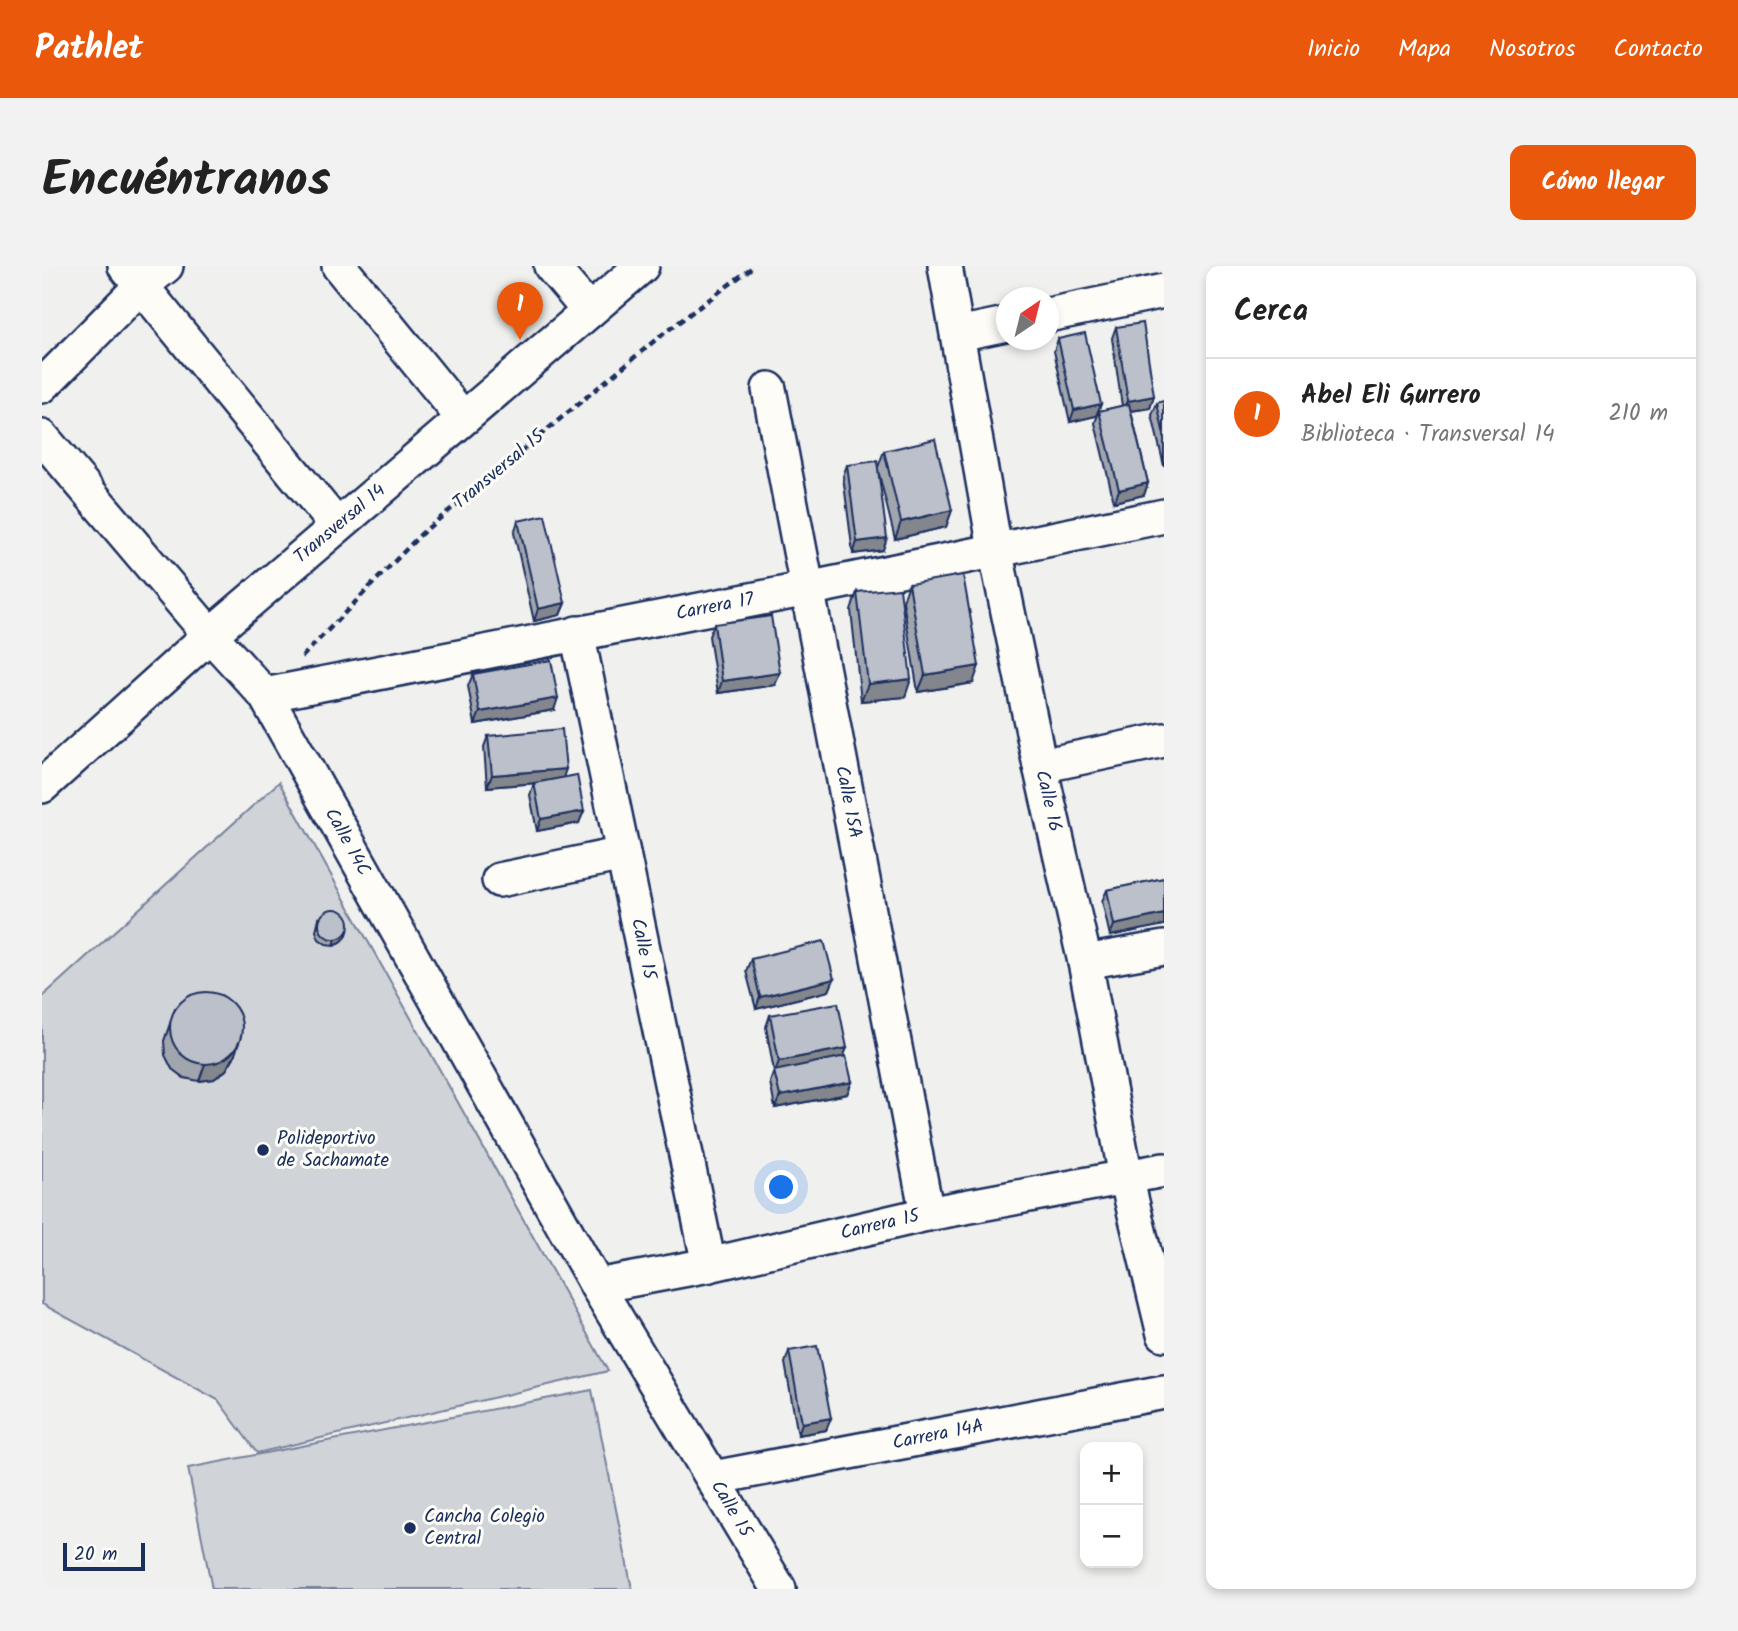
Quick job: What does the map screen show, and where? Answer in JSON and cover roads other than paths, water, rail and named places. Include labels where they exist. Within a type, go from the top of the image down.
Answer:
[{"type":"street","points":[[339,266],[463,418]]},
{"type":"street","points":[[551,266],[589,311]]},
{"type":"street","name":"Transversal 14","points":[[49,766],[210,635],[642,266]]},
{"type":"street","name":"Calle 16","points":[[945,266],[995,549],[1040,766],[1086,962],[1126,1177],[1164,1334]]},
{"type":"street","points":[[42,386],[144,273],[337,526]]},
{"type":"street","points":[[1059,313],[1164,290]]},
{"type":"street","points":[[958,334],[996,326]]},
{"type":"street","name":"Calle 15A","points":[[769,389],[927,1214]]},
{"type":"street","name":"Calle 14C","points":[[42,436],[210,635],[265,695],[597,1286]]},
{"type":"street","name":"Carrera 17","points":[[265,695],[1164,516]]},
{"type":"street","name":"Calle 15","points":[[577,633],[709,1265]]},
{"type":"street","points":[[1040,766],[1164,740]]},
{"type":"street","points":[[499,880],[623,854]]},
{"type":"street","points":[[1086,962],[1164,948]]},
{"type":"street","name":"Carrera 15","points":[[597,1286],[709,1265],[927,1214],[1164,1170]]},
{"type":"street","name":"Calle 15","points":[[597,1286],[779,1589]]},
{"type":"street","name":"Carrera 14A","points":[[712,1478],[1164,1392]]},
{"type":"place","name":"Abel Eli Gurrero","points":[[520,340]]},
{"type":"place","name":"Polideportivo de Sachamate","points":[[263,1150]]},
{"type":"place","name":"Cancha Colegio Central","points":[[410,1528]]}]
